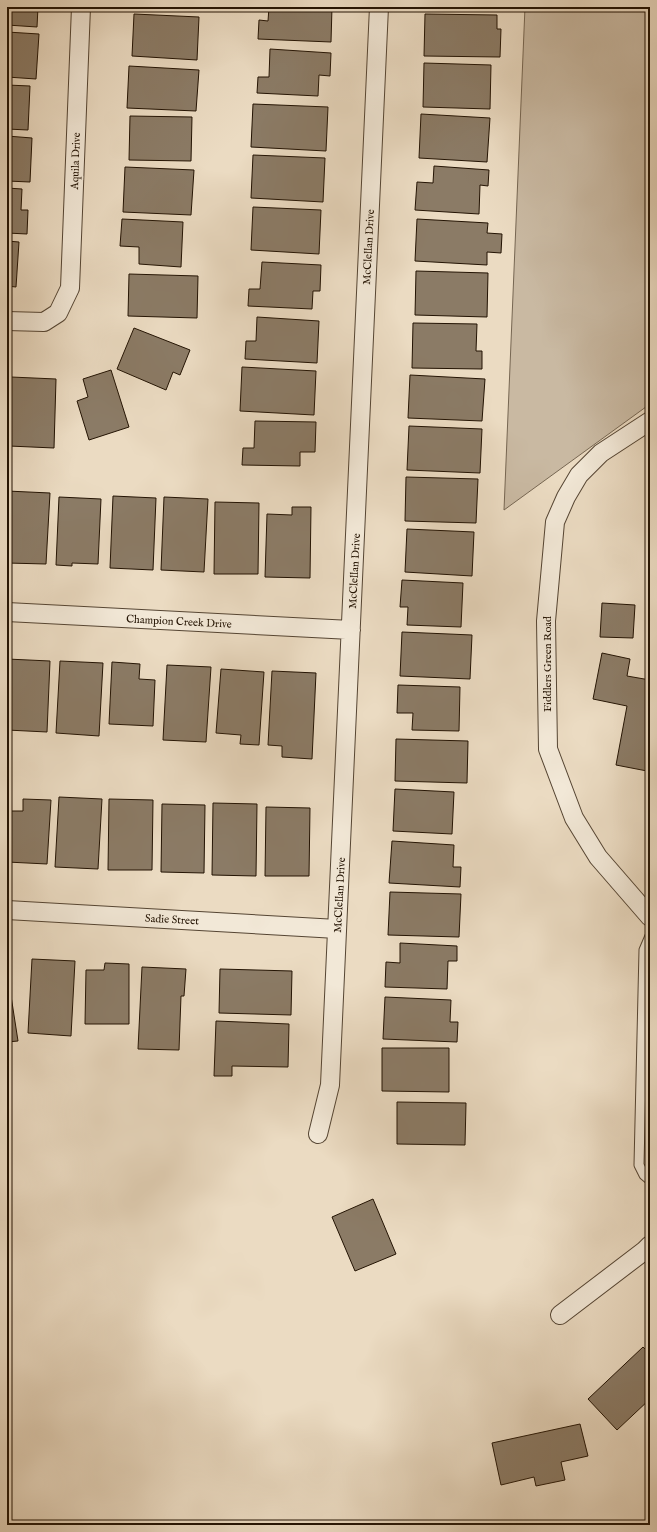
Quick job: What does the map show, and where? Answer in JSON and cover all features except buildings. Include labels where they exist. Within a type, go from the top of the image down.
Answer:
[{"type":"street","name":"Aquila Drive","points":[[7,321],[44,322],[58,313],[70,288],[82,7]]},
{"type":"street","name":"McClellan Drive","points":[[318,1134],[330,1085],[379,7]]},
{"type":"street","name":"Fiddlers Green Road","points":[[650,421],[601,453],[579,475],[566,497],[555,522],[546,621],[548,749],[574,818],[598,857],[650,917]]},
{"type":"street","name":"Champion Creek Drive","points":[[7,612],[351,630]]},
{"type":"street","name":"Sadie Street","points":[[7,910],[337,929]]},
{"type":"street","points":[[560,1315],[644,1251],[650,1244]]},
{"type":"lane","points":[[650,936],[644,950],[639,1165],[644,1174],[650,1180]]},
{"type":"shaded area","points":[[525,7],[650,7],[650,404],[504,510]]}]
